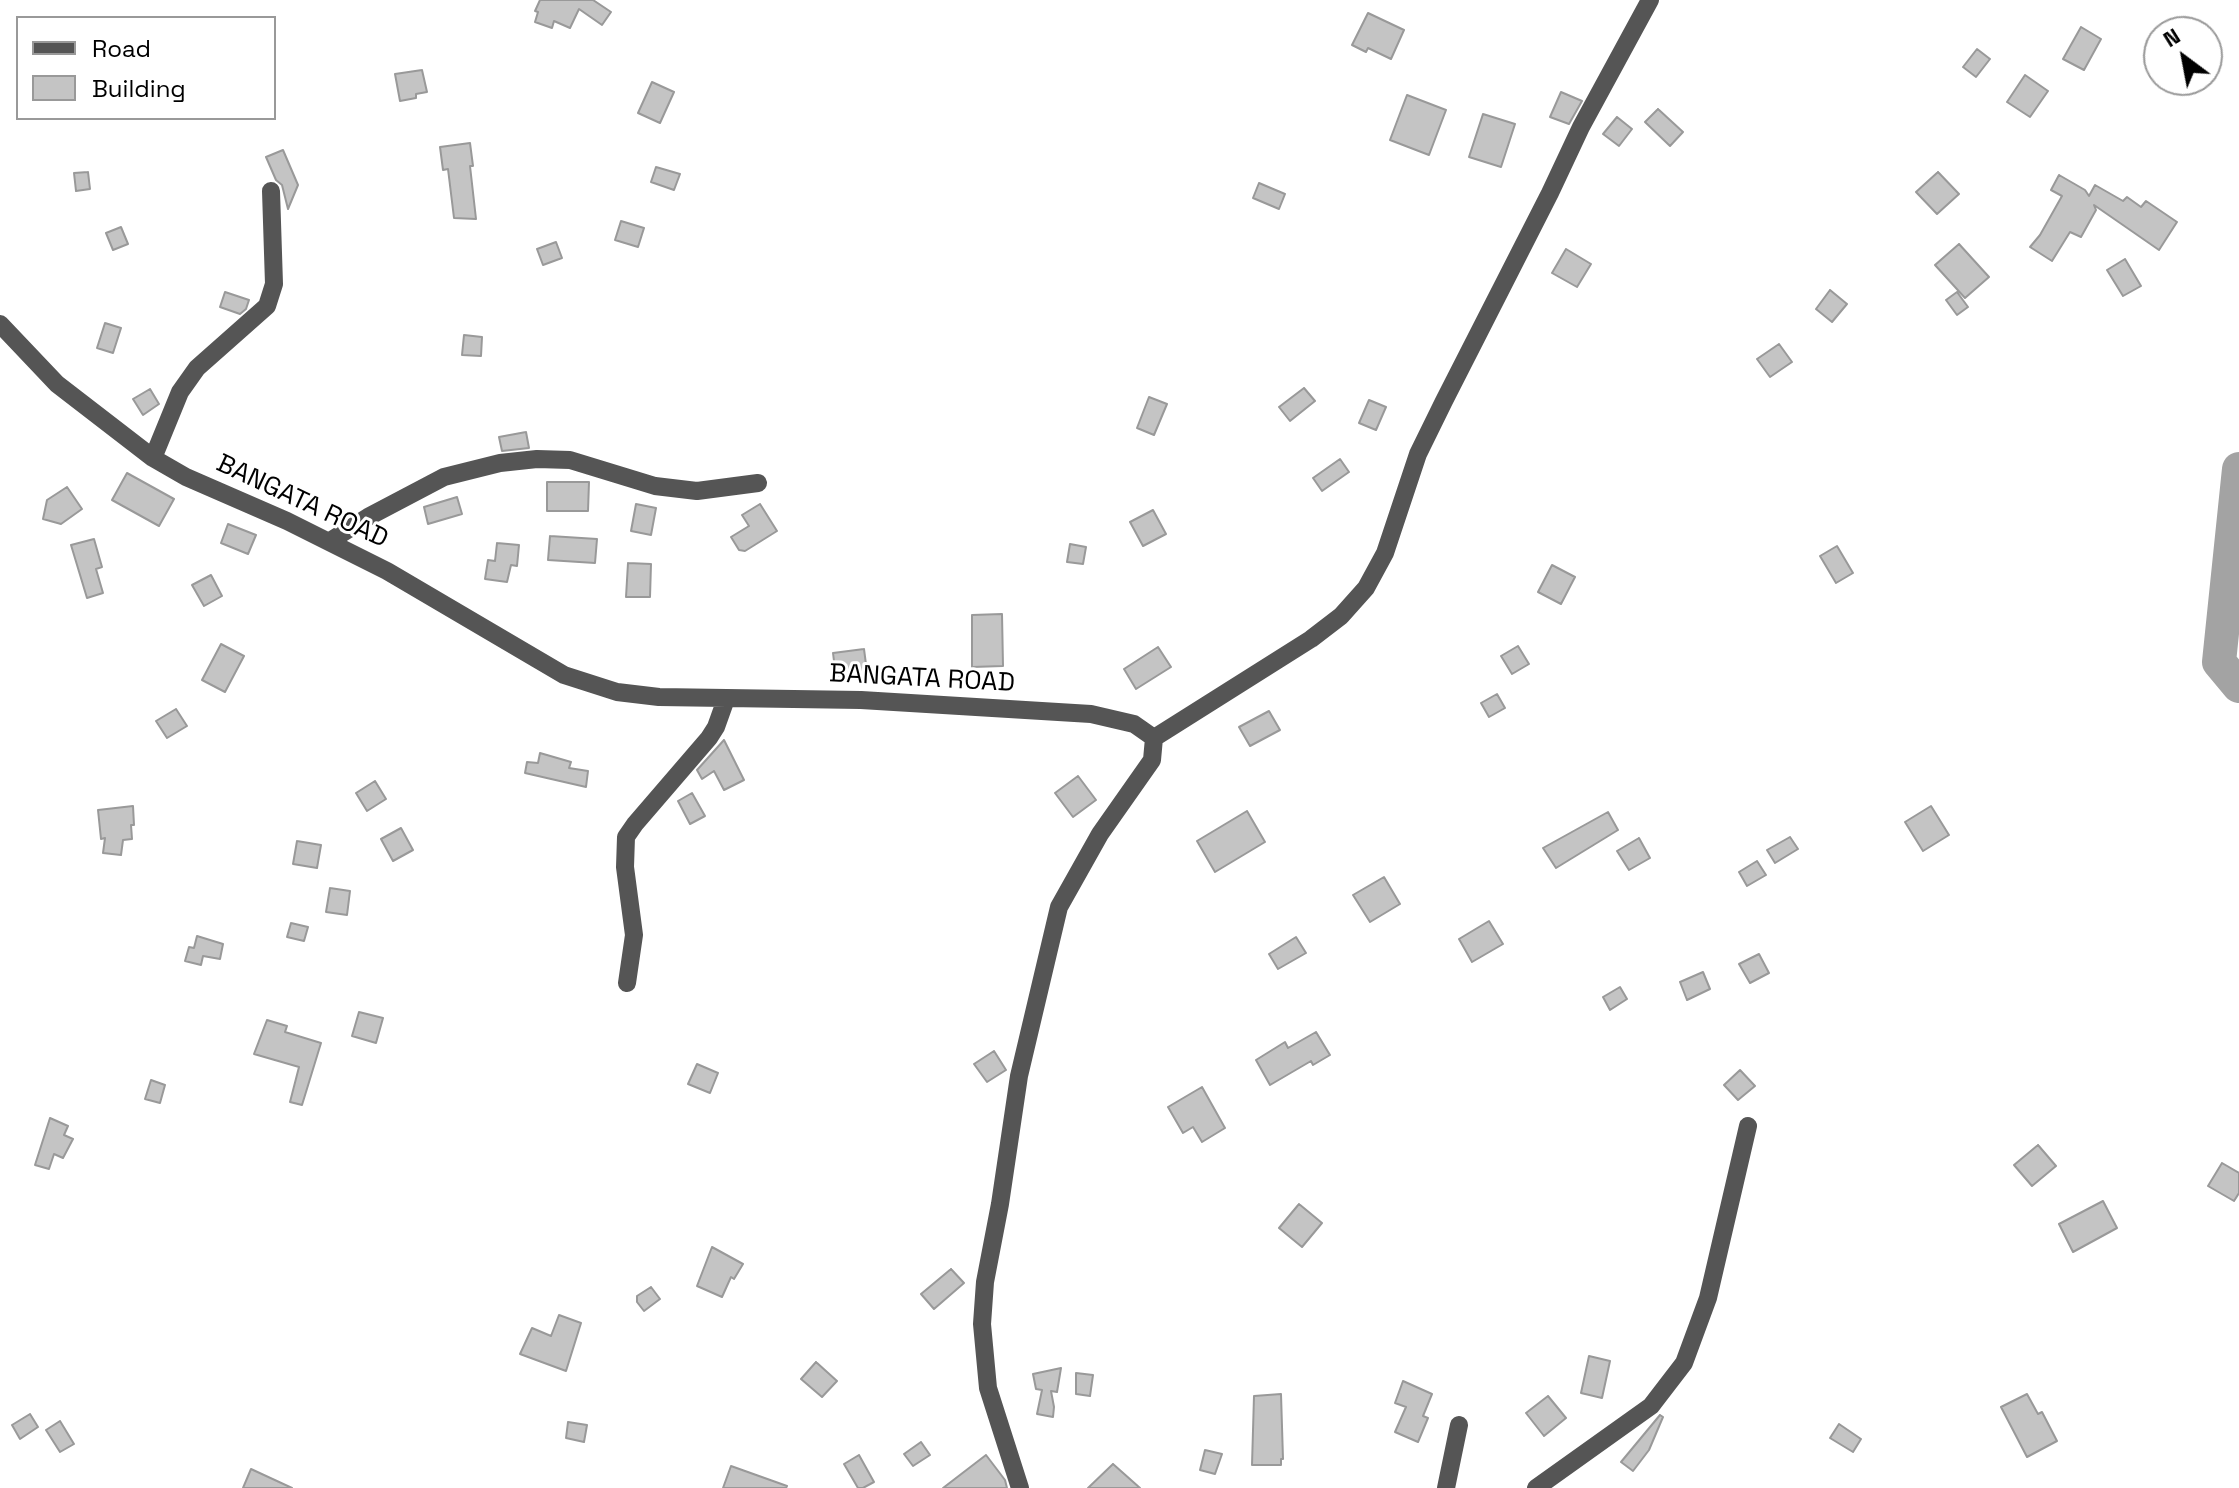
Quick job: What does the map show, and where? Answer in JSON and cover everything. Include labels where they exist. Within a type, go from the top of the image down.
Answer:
[{"type":"street","points":[[1020,1488],[988,1388],[982,1324],[985,1282],[1019,1076],[1059,907],[1100,834],[1152,760],[1154,738],[1311,639],[1341,616],[1366,588],[1385,553],[1418,454],[1581,127],[1650,0]]},
{"type":"street","points":[[153,458],[180,392],[197,368],[267,306],[274,284],[271,191]]},
{"type":"street","name":"BANGATA ROAD","points":[[0,324],[57,384],[153,458],[186,477],[330,541],[387,571],[564,675],[617,692],[659,697],[861,700],[1091,714],[1134,724],[1154,738]]},
{"type":"street","points":[[330,541],[444,477],[500,463],[537,459],[570,460],[655,486],[697,491],[758,483]]},
{"type":"street","points":[[627,983],[634,935],[625,867],[626,837],[709,738],[726,699]]},
{"type":"street","points":[[1536,1488],[1651,1406],[1684,1363],[1708,1298],[1748,1126]]},
{"type":"street","points":[[1446,1488],[1459,1425]]},
{"type":"building","points":[[540,0],[593,0],[611,12],[602,25],[579,9],[570,28],[554,21],[552,28],[535,22],[538,12],[535,11]]},
{"type":"building","points":[[1368,13],[1404,30],[1391,59],[1368,48],[1366,52],[1352,45]]},
{"type":"building","points":[[2081,27],[2101,39],[2084,70],[2063,59]]},
{"type":"building","points":[[1977,49],[1990,59],[1976,77],[1963,67]]},
{"type":"building","points":[[422,70],[427,92],[400,101],[395,74]]},
{"type":"building","points":[[2025,75],[2048,91],[2030,117],[2007,102]]},
{"type":"building","points":[[652,82],[674,92],[660,123],[638,113]]},
{"type":"building","points":[[1561,92],[1582,101],[1569,124],[1550,117]]},
{"type":"building","points":[[1407,95],[1446,110],[1429,155],[1390,140]]},
{"type":"building","points":[[1658,109],[1683,132],[1670,146],[1645,122]]},
{"type":"building","points":[[1483,114],[1515,124],[1501,167],[1469,157]]},
{"type":"building","points":[[1617,117],[1632,129],[1619,146],[1603,134]]},
{"type":"building","points":[[470,143],[476,219],[454,218],[448,169],[443,170],[440,147]]},
{"type":"building","points":[[283,150],[298,185],[288,209],[282,185],[276,180],[266,157]]},
{"type":"building","points":[[656,167],[680,174],[674,190],[651,182]]},
{"type":"building","points":[[88,172],[90,189],[76,191],[74,173]]},
{"type":"building","points":[[1938,172],[1959,194],[1937,214],[1916,192]]},
{"type":"building","points":[[2059,175],[2085,190],[2089,196],[2095,185],[2123,201],[2127,197],[2141,207],[2146,201],[2177,222],[2159,250],[2094,205],[2096,210],[2081,237],[2070,232],[2052,261],[2030,247],[2062,196],[2051,190]]},
{"type":"building","points":[[1259,183],[1285,194],[1279,209],[1253,198]]},
{"type":"building","points":[[621,221],[644,228],[638,247],[615,240]]},
{"type":"building","points":[[121,227],[128,244],[113,250],[106,233]]},
{"type":"building","points":[[556,242],[562,258],[543,265],[537,249]]},
{"type":"building","points":[[1959,244],[1989,277],[1965,298],[1935,265]]},
{"type":"building","points":[[1566,249],[1591,264],[1577,287],[1552,273]]},
{"type":"building","points":[[2125,259],[2141,286],[2123,296],[2107,270]]},
{"type":"building","points":[[1830,290],[1847,304],[1832,322],[1816,309]]},
{"type":"building","points":[[225,292],[249,300],[246,309],[240,314],[220,307]]},
{"type":"building","points":[[1957,292],[1968,307],[1957,315],[1946,300]]},
{"type":"building","points":[[105,323],[121,328],[113,353],[97,348]]},
{"type":"building","points":[[464,335],[482,337],[481,356],[462,355]]},
{"type":"building","points":[[1779,344],[1792,362],[1770,377],[1757,359]]},
{"type":"building","points":[[1304,388],[1315,401],[1290,421],[1279,407]]},
{"type":"building","points":[[150,389],[159,404],[143,415],[133,399]]},
{"type":"building","points":[[1149,397],[1167,404],[1154,435],[1137,428]]},
{"type":"building","points":[[1369,400],[1386,407],[1376,430],[1359,423]]},
{"type":"building","points":[[526,432],[529,448],[502,451],[499,437]]},
{"type":"building","points":[[1340,459],[1349,472],[1322,491],[1313,478]]},
{"type":"building","points":[[127,473],[174,499],[159,526],[112,500]]},
{"type":"building","points":[[547,482],[589,482],[588,511],[547,511]]},
{"type":"building","points":[[67,487],[82,509],[61,524],[43,519],[47,500]]},
{"type":"building","points":[[457,497],[462,514],[428,524],[424,507]]},
{"type":"building","points":[[636,504],[656,508],[651,535],[631,531]]},
{"type":"building","points":[[760,504],[777,531],[745,551],[739,550],[731,537],[749,526],[742,515]]},
{"type":"building","points":[[1153,510],[1166,534],[1143,546],[1130,522]]},
{"type":"building","points":[[228,524],[256,535],[248,554],[221,543]]},
{"type":"building","points":[[550,536],[597,539],[595,563],[548,560]]},
{"type":"building","points":[[94,539],[102,567],[96,569],[103,593],[87,598],[71,545]]},
{"type":"building","points":[[497,543],[519,545],[517,566],[511,565],[507,582],[485,579],[488,560],[495,561]]},
{"type":"building","points":[[1070,544],[1086,547],[1083,564],[1067,562]]},
{"type":"building","points":[[1837,546],[1853,573],[1836,583],[1820,556]]},
{"type":"building","points":[[628,563],[651,564],[650,597],[626,597]]},
{"type":"building","points":[[1552,565],[1575,577],[1561,604],[1538,592]]},
{"type":"building","points":[[211,575],[222,596],[204,606],[192,585]]},
{"type":"building","points":[[1002,614],[1003,666],[972,667],[972,615]]},
{"type":"building","points":[[221,644],[244,656],[225,692],[202,680]]},
{"type":"building","points":[[1518,646],[1529,664],[1512,674],[1501,656]]},
{"type":"building","points":[[1158,647],[1171,667],[1136,689],[1124,669]]},
{"type":"building","points":[[864,649],[867,672],[836,677],[833,653]]},
{"type":"building","points":[[1497,694],[1505,708],[1489,717],[1481,703]]},
{"type":"building","points":[[176,709],[187,726],[167,738],[156,721]]},
{"type":"building","points":[[1269,711],[1280,730],[1250,746],[1239,727]]},
{"type":"building","points":[[724,740],[744,780],[724,790],[714,771],[702,779],[697,770]]},
{"type":"building","points":[[540,753],[571,762],[569,768],[588,771],[586,787],[525,773],[527,762],[538,763]]},
{"type":"building","points":[[1078,776],[1096,800],[1073,817],[1055,793]]},
{"type":"building","points":[[375,781],[386,799],[367,811],[356,793]]},
{"type":"building","points":[[692,793],[705,816],[690,824],[678,801]]},
{"type":"building","points":[[133,806],[132,839],[123,840],[121,855],[103,853],[105,838],[101,839],[98,810]]},
{"type":"building","points":[[1931,806],[1949,835],[1923,851],[1905,822]]},
{"type":"building","points":[[1247,811],[1265,842],[1215,872],[1197,841]]},
{"type":"building","points":[[1608,812],[1618,830],[1556,868],[1543,848]]},
{"type":"building","points":[[401,828],[413,850],[393,861],[381,839]]},
{"type":"building","points":[[1790,837],[1798,849],[1775,863],[1767,850]]},
{"type":"building","points":[[1639,838],[1650,858],[1629,870],[1617,851]]},
{"type":"building","points":[[297,841],[321,845],[317,868],[293,864]]},
{"type":"building","points":[[1757,861],[1766,875],[1747,886],[1739,872]]},
{"type":"building","points":[[1384,877],[1400,904],[1370,922],[1353,895]]},
{"type":"building","points":[[330,888],[350,891],[347,915],[326,912]]},
{"type":"building","points":[[1489,921],[1503,944],[1472,962],[1459,939]]},
{"type":"building","points":[[291,923],[308,927],[304,941],[287,937]]},
{"type":"building","points":[[197,936],[223,944],[220,959],[203,956],[201,965],[185,961],[189,947],[194,948]]},
{"type":"building","points":[[1296,937],[1306,953],[1278,969],[1269,954]]},
{"type":"building","points":[[1759,954],[1769,973],[1750,983],[1739,964]]},
{"type":"building","points":[[1703,972],[1710,989],[1687,1000],[1680,982]]},
{"type":"building","points":[[1620,987],[1627,999],[1610,1010],[1603,997]]},
{"type":"building","points":[[359,1012],[383,1018],[376,1043],[352,1036]]},
{"type":"building","points":[[267,1020],[287,1026],[285,1032],[321,1043],[302,1105],[290,1102],[299,1067],[254,1054]]},
{"type":"building","points":[[1316,1032],[1330,1055],[1313,1065],[1311,1061],[1270,1085],[1256,1060],[1285,1042],[1288,1048]]},
{"type":"building","points":[[994,1051],[1006,1070],[987,1082],[974,1064]]},
{"type":"building","points":[[697,1064],[718,1073],[710,1093],[688,1084]]},
{"type":"building","points":[[1740,1070],[1755,1086],[1738,1100],[1724,1085]]},
{"type":"building","points":[[151,1080],[165,1085],[160,1103],[145,1099]]},
{"type":"building","points":[[1202,1087],[1225,1128],[1202,1142],[1193,1127],[1183,1133],[1168,1107]]},
{"type":"building","points":[[50,1118],[68,1126],[64,1135],[73,1139],[63,1158],[54,1154],[49,1169],[35,1165]]},
{"type":"building","points":[[2038,1145],[2056,1166],[2032,1186],[2014,1165]]},
{"type":"building","points":[[2222,1163],[2239,1173],[2239,1193],[2234,1201],[2208,1186]]},
{"type":"building","points":[[2103,1201],[2117,1228],[2073,1252],[2059,1224]]},
{"type":"building","points":[[1299,1204],[1322,1223],[1302,1247],[1279,1228]]},
{"type":"building","points":[[712,1247],[743,1264],[734,1279],[731,1277],[722,1297],[697,1286]]},
{"type":"building","points":[[951,1269],[964,1283],[934,1309],[921,1294]]},
{"type":"building","points":[[651,1287],[660,1299],[644,1311],[637,1302],[637,1296]]},
{"type":"building","points":[[559,1315],[581,1323],[566,1371],[520,1354],[532,1328],[551,1336]]},
{"type":"building","points":[[1589,1356],[1610,1361],[1602,1398],[1581,1393]]},
{"type":"building","points":[[816,1362],[837,1381],[822,1397],[801,1379]]},
{"type":"building","points":[[1061,1368],[1057,1392],[1051,1391],[1053,1417],[1037,1414],[1042,1390],[1036,1389],[1033,1374]]},
{"type":"building","points":[[1076,1373],[1093,1375],[1090,1396],[1076,1394]]},
{"type":"building","points":[[1403,1381],[1432,1394],[1423,1416],[1428,1418],[1418,1442],[1395,1432],[1406,1407],[1395,1403]]},
{"type":"building","points":[[1281,1394],[1281,1465],[1252,1465],[1254,1396]]},
{"type":"building","points":[[2027,1394],[2038,1414],[2042,1412],[2057,1441],[2027,1457],[2001,1407]]},
{"type":"building","points":[[1548,1396],[1566,1418],[1544,1436],[1526,1413]]},
{"type":"building","points":[[30,1414],[38,1427],[20,1439],[12,1425]]},
{"type":"building","points":[[1660,1415],[1663,1417],[1649,1450],[1633,1471],[1621,1462]]},
{"type":"building","points":[[60,1421],[74,1444],[60,1452],[46,1430]]},
{"type":"building","points":[[568,1422],[587,1425],[584,1442],[566,1438]]},
{"type":"building","points":[[1839,1424],[1861,1439],[1853,1452],[1830,1438]]},
{"type":"building","points":[[921,1442],[930,1455],[913,1466],[904,1454]]},
{"type":"building","points":[[1205,1450],[1222,1454],[1215,1474],[1200,1470]]},
{"type":"building","points":[[859,1455],[874,1482],[863,1488],[858,1488],[844,1464]]},
{"type":"building","points":[[986,1455],[1005,1480],[1007,1488],[943,1488]]},
{"type":"building","points":[[1113,1464],[1140,1488],[1088,1488]]},
{"type":"building","points":[[731,1466],[787,1486],[723,1488]]},
{"type":"building","points":[[251,1469],[292,1488],[243,1488]]},
{"type":"waterway","points":[[2239,469],[2219,662],[2239,686]]}]
